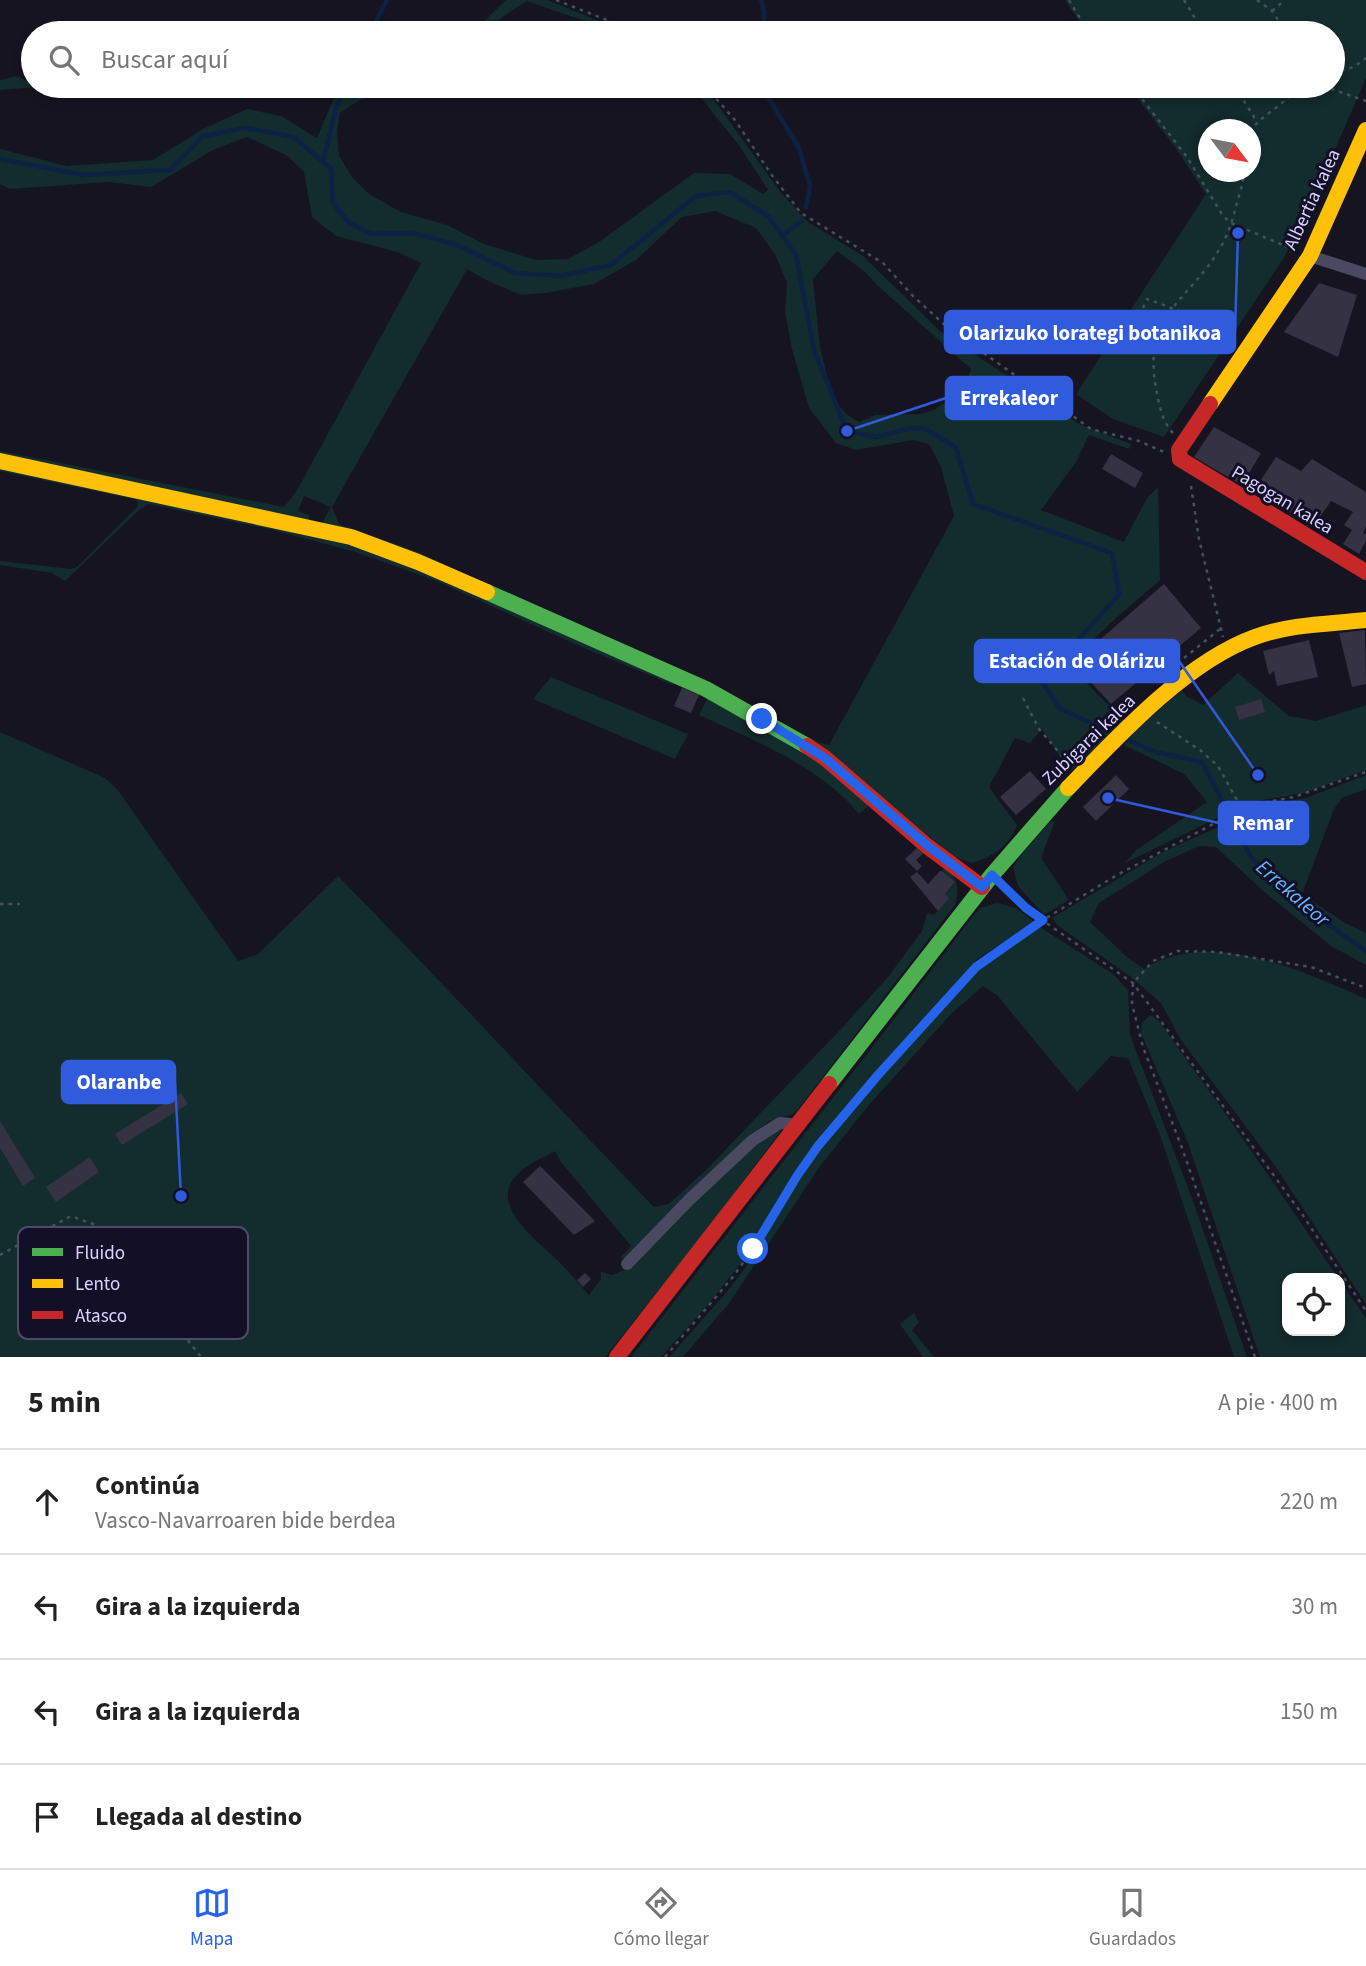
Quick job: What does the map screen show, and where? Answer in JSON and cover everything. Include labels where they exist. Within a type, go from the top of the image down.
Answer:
[{"type":"street","name":"Albertia kalea","points":[[1183,456],[1310,256],[1366,130]]},
{"type":"street","points":[[1310,256],[1366,274]]},
{"type":"street","name":"Pagogan kalea","points":[[1183,456],[1366,572]]},
{"type":"street","points":[[0,461],[351,537],[455,578],[671,673],[796,738],[825,758],[928,846],[987,881]]},
{"type":"street","name":"Zubigarai kalea","points":[[617,1357],[800,1125],[987,881],[1028,830],[1084,770],[1186,677],[1227,649],[1283,629],[1366,620]]},
{"type":"street","points":[[627,1264],[689,1200],[753,1140],[779,1123],[800,1125]]},
{"type":"path","points":[[556,0],[609,21]]},
{"type":"path","points":[[1069,0],[1082,21]]},
{"type":"path","points":[[1184,0],[1197,21]]},
{"type":"path","points":[[1257,0],[1272,11],[1279,21]]},
{"type":"path","points":[[1272,11],[1285,0]]},
{"type":"path","points":[[1345,70],[1366,58]]},
{"type":"path","points":[[1345,94],[1366,101]]},
{"type":"path","points":[[716,98],[735,120],[801,213],[883,263],[913,296],[947,327],[1091,429],[1183,456]]},
{"type":"path","points":[[1142,98],[1161,121],[1230,223],[1310,256]]},
{"type":"path","points":[[1242,98],[1254,119]]},
{"type":"path","points":[[1261,119],[1287,98]]},
{"type":"path","points":[[1227,649],[1199,539],[1183,456],[1167,427],[1158,402],[1153,373],[1156,341],[1171,308],[1206,270],[1222,246],[1240,182]]},
{"type":"path","points":[[1143,309],[1147,299],[1193,316],[1195,309]]},
{"type":"path","points":[[1023,698],[1039,729],[1084,770]]},
{"type":"path","points":[[1146,711],[1153,720],[1200,750],[1218,766],[1243,811]]},
{"type":"path","points":[[665,1357],[732,1279],[797,1176],[846,1112],[976,967],[1043,920],[1117,874],[1215,823],[1267,802],[1306,793],[1366,772]]},
{"type":"path","points":[[987,881],[1133,982],[1302,1214],[1366,1311]]},
{"type":"path","points":[[0,904],[20,904]]},
{"type":"path","points":[[1255,1357],[1143,1047],[1132,1003],[1133,982],[1153,961],[1178,951],[1216,952],[1311,967],[1366,988]]},
{"type":"path","points":[[51,1227],[71,1216],[99,1227]]},
{"type":"path","points":[[0,1255],[18,1245]]},
{"type":"path","points":[[187,1339],[201,1357]]},
{"type":"green space","points":[[506,0],[547,0],[599,21],[584,21],[527,1],[498,21],[484,21]]},
{"type":"green space","points":[[1065,0],[1366,0],[1366,78],[1295,242],[1292,242],[1164,437],[1113,419],[1076,394],[1206,194],[1198,182],[1261,182],[1261,119],[1198,119],[1198,182],[1137,98],[1345,98],[1345,21],[1079,21]]},
{"type":"green space","points":[[17,76],[21,78],[21,88],[0,90],[0,80]]},
{"type":"green space","points":[[334,98],[366,98],[340,113],[337,132],[339,155],[351,176],[369,194],[401,212],[447,225],[484,244],[536,260],[568,259],[599,242],[694,173],[730,174],[763,194],[768,190],[738,144],[701,98],[713,98],[781,193],[808,222],[863,256],[941,332],[1079,424],[1131,444],[1129,449],[1089,435],[1076,462],[1041,510],[1124,542],[1147,498],[1158,487],[1160,580],[1068,664],[1125,722],[1070,772],[1042,729],[1030,743],[1015,738],[989,787],[1017,825],[999,850],[972,863],[955,857],[812,744],[322,523],[331,507],[304,496],[298,511],[309,515],[309,521],[0,456],[0,451],[284,507],[296,492],[421,263],[397,252],[336,236],[312,217],[304,172],[286,155],[247,137],[213,150],[151,187],[108,182],[10,189],[0,184],[0,149],[67,166],[153,160],[203,129],[247,109],[281,116],[317,138]],"holes":[[[715,211],[756,228],[775,254],[787,283],[785,312],[792,349],[809,408],[836,443],[856,450],[914,440],[929,444],[941,467],[954,516],[829,745],[420,553],[339,524],[332,507],[467,269],[521,295],[545,293],[594,284],[636,260],[682,217]],[[837,251],[865,272],[971,369],[965,387],[936,409],[921,414],[875,415],[859,422],[846,414],[833,399],[820,348],[813,279]]]},
{"type":"green space","points":[[0,466],[308,533],[382,554],[675,681],[673,685],[434,580],[356,552],[273,530],[149,504],[139,510],[65,581],[52,573],[0,565],[0,561],[71,569],[77,567],[138,506],[137,500],[0,471]]},
{"type":"green space","points":[[1238,673],[1289,716],[1316,721],[1366,705],[1366,770],[1304,793],[1250,802],[1125,863],[1136,850],[1207,802],[1184,774],[1124,745],[1135,731],[1182,690],[1186,696],[1203,705]]},
{"type":"green space","points":[[551,677],[688,734],[675,759],[533,699]]},
{"type":"green space","points":[[708,697],[802,749],[871,804],[859,814],[843,797],[806,768],[699,715]]},
{"type":"green space","points":[[0,732],[105,778],[117,789],[238,961],[258,954],[338,876],[654,1207],[669,1204],[708,1168],[888,977],[922,931],[927,913],[934,915],[949,898],[945,894],[955,882],[942,871],[946,867],[953,876],[958,889],[955,905],[799,1108],[793,1114],[768,1122],[746,1139],[625,1258],[620,1258],[631,1246],[561,1162],[555,1151],[531,1164],[515,1177],[508,1194],[515,1216],[589,1295],[601,1279],[601,1272],[612,1275],[624,1270],[748,1147],[782,1127],[688,1254],[605,1357],[0,1357]]},
{"type":"green space","points":[[1366,775],[1366,789],[1342,798],[1334,809],[1302,894],[1345,923],[1366,933],[1366,965],[1331,946],[1262,890],[1216,847],[1199,846],[1164,862],[1099,903],[1090,922],[1128,958],[1144,969],[1169,957],[1197,952],[1226,953],[1285,966],[1366,999],[1366,1304],[1273,1163],[1181,1040],[1161,1003],[1131,977],[1057,925],[1052,918],[1163,852],[1260,808],[1306,798]]},
{"type":"green space","points":[[1055,821],[1041,858],[1069,900],[1044,915],[1018,886],[1013,868],[1050,822]]},
{"type":"green space","points":[[997,903],[1016,908],[1035,922],[977,959],[827,1128],[802,1163],[741,1263],[661,1357],[631,1357],[972,917],[980,908]]},
{"type":"green space","points":[[1040,927],[1113,974],[1128,990],[1130,1035],[1194,1204],[1247,1357],[1234,1357],[1160,1135],[1128,1058],[1111,1056],[1077,1092],[997,995],[983,986],[951,1014],[868,1106],[818,1169],[730,1302],[683,1357],[669,1357],[751,1260],[799,1177],[833,1130],[960,987],[987,962]]},
{"type":"green space","points":[[1150,1015],[1158,1020],[1335,1273],[1282,1273],[1282,1336],[1345,1336],[1345,1288],[1366,1318],[1366,1357],[1260,1357],[1188,1143],[1141,1033],[1142,1023]]},
{"type":"green space","points":[[914,1313],[919,1322],[912,1330],[934,1357],[923,1357],[900,1324]]},
{"type":"building","points":[[1319,283],[1357,295],[1338,357],[1284,332]]},
{"type":"building","points":[[1214,427],[1261,453],[1242,485],[1194,457]]},
{"type":"building","points":[[1111,454],[1143,473],[1135,488],[1102,469]]},
{"type":"building","points":[[1276,457],[1301,471],[1312,459],[1366,492],[1366,527],[1363,533],[1366,534],[1366,541],[1359,554],[1343,544],[1352,530],[1344,525],[1353,512],[1331,501],[1313,527],[1255,489]]},
{"type":"building","points":[[1164,584],[1201,628],[1111,704],[1073,663]]},
{"type":"building","points":[[1365,630],[1366,684],[1352,687],[1339,633]]},
{"type":"building","points":[[1309,640],[1318,677],[1277,686],[1274,671],[1269,675],[1263,651]]},
{"type":"building","points":[[682,688],[699,695],[691,713],[674,706]]},
{"type":"building","points":[[1261,699],[1265,712],[1239,720],[1235,707]]},
{"type":"building","points":[[1030,771],[1046,789],[1016,815],[1000,797]]},
{"type":"building","points":[[1116,775],[1129,789],[1096,821],[1083,807]]},
{"type":"building","points":[[917,848],[923,854],[916,860],[922,866],[917,871],[905,859]]},
{"type":"building","points":[[940,871],[955,882],[945,894],[949,898],[938,911],[910,877],[917,872],[928,884]]},
{"type":"building","points":[[181,1093],[188,1104],[122,1145],[115,1134]]},
{"type":"building","points":[[0,1121],[35,1178],[23,1186],[0,1148]]},
{"type":"building","points":[[90,1157],[99,1172],[56,1202],[46,1187]]},
{"type":"building","points":[[540,1166],[595,1221],[574,1235],[523,1182]]},
{"type":"building","points":[[585,1273],[591,1279],[583,1287],[577,1280]]},
{"type":"waterway","points":[[376,21],[387,0]]},
{"type":"waterway","points":[[761,0],[764,21]]},
{"type":"waterway","points":[[323,162],[341,98]]},
{"type":"waterway","points":[[769,98],[799,148],[810,186],[806,207]]},
{"type":"waterway","name":"Errekaleor","points":[[0,159],[83,175],[170,170],[203,136],[246,128],[294,137],[331,169],[333,203],[348,222],[371,234],[413,233],[457,245],[515,273],[559,276],[611,265],[696,196],[730,192],[769,217],[796,255],[814,350],[847,431],[876,437],[910,428],[926,429],[956,448],[973,504],[1112,553],[1119,594],[1042,681],[1060,709],[1116,734]]},
{"type":"waterway","points":[[782,236],[802,221]]},
{"type":"waterway","name":"Errekaleor","points":[[1124,738],[1155,752],[1202,762],[1251,857],[1295,901],[1366,951]]},
{"type":"traffic: fast","points":[[487,592],[706,689],[807,746]]},
{"type":"traffic: fast","points":[[829,1084],[992,875],[1068,788]]},
{"type":"traffic: slow","points":[[1210,404],[1310,256],[1366,130]]},
{"type":"traffic: slow","points":[[0,461],[351,537],[487,592]]},
{"type":"traffic: slow","points":[[1068,788],[1155,702],[1229,648],[1282,629],[1366,620]]},
{"type":"traffic: jam","points":[[1210,404],[1179,450],[1180,459],[1366,572]]},
{"type":"traffic: jam","points":[[807,746],[825,758],[927,846],[982,887]]},
{"type":"traffic: jam","points":[[617,1357],[829,1084]]},
{"type":"place","name":"Olarizuko lorategi botanikoa","points":[[1238,233]]},
{"type":"place","name":"Errekaleor","points":[[847,431]]},
{"type":"place","name":"Estación de Olárizu","points":[[1258,775]]},
{"type":"place","name":"Remar","points":[[1108,798]]},
{"type":"place","name":"Olaranbe","points":[[181,1196]]},
{"type":"route","points":[[753,1249],[818,1146],[878,1075],[976,967],[1043,920],[1026,908],[992,875],[982,887],[928,846],[825,758],[762,719]]}]
